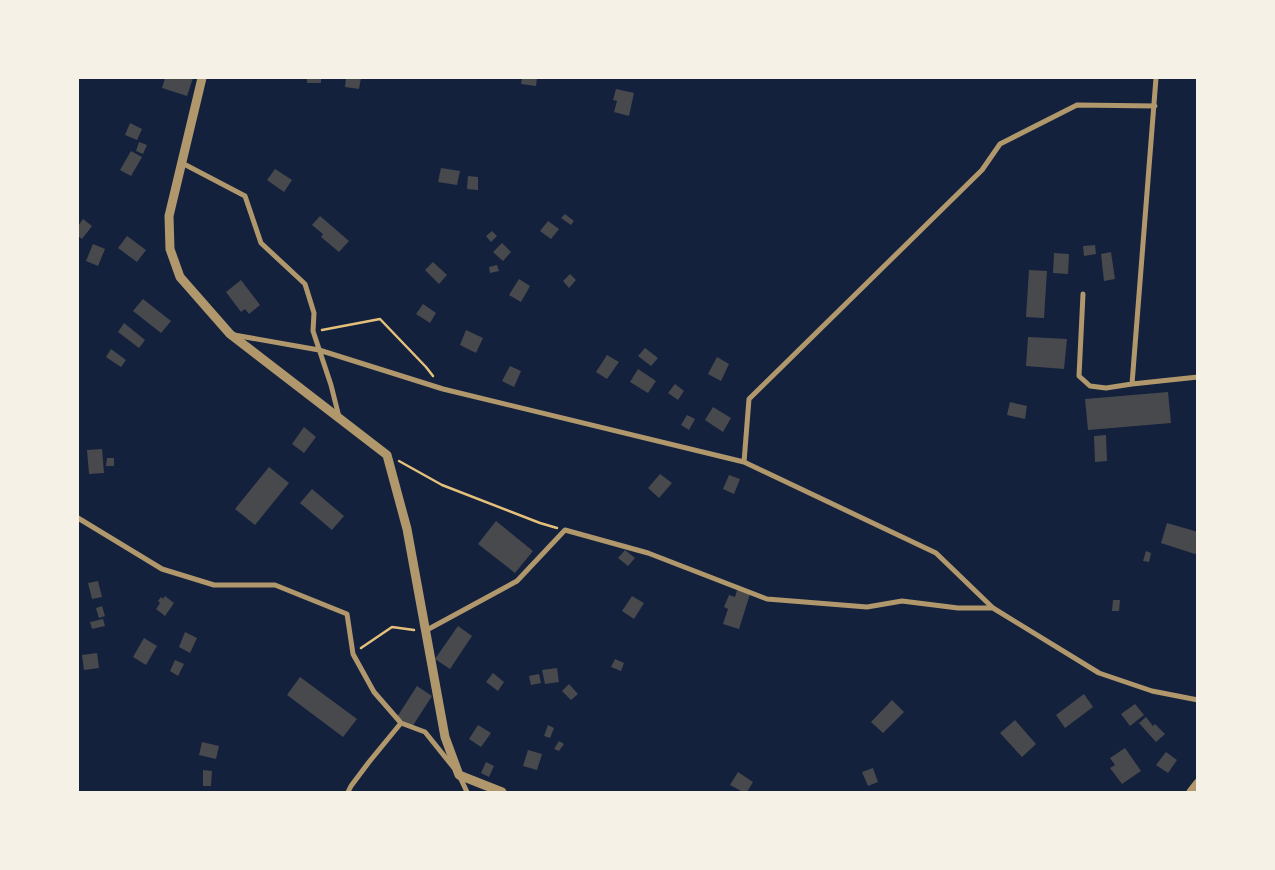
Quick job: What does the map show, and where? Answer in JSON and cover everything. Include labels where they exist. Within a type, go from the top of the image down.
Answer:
[{"type":"street","points":[[202,78],[169,216],[170,249],[180,278],[230,334],[387,455],[407,529],[445,737],[467,792]]},
{"type":"street","points":[[1132,384],[1156,78]]},
{"type":"street","points":[[744,462],[750,399],[982,170],[1000,144],[1077,105],[1155,106]]},
{"type":"street","points":[[182,163],[245,196],[261,243],[305,284],[314,312],[313,331],[331,385],[339,418]]},
{"type":"street","points":[[1083,294],[1079,376],[1090,386],[1106,388],[1198,377]]},
{"type":"street","points":[[230,334],[319,350],[443,389],[744,462],[936,553],[993,608],[1099,672],[1152,691],[1198,700]]},
{"type":"street","points":[[78,518],[162,569],[214,585],[275,585],[347,614],[353,654],[374,692],[401,723],[425,732],[459,775],[502,792]]},
{"type":"street","points":[[426,631],[517,581],[566,530],[648,552],[767,599],[867,607],[902,601],[958,608],[993,608]]},
{"type":"street","points":[[348,792],[350,786],[401,723]]},
{"type":"street","points":[[1191,792],[1198,784]]},
{"type":"path","points":[[313,331],[380,319],[426,366],[443,389]]},
{"type":"path","points":[[387,455],[442,485],[540,523],[566,530]]},
{"type":"path","points":[[353,654],[392,627],[426,631]]},
{"type":"building","points":[[165,78],[193,78],[187,96],[162,88]]},
{"type":"building","points":[[307,78],[321,78],[321,83],[307,83]]},
{"type":"building","points":[[346,78],[361,78],[359,89],[345,87]]},
{"type":"building","points":[[522,78],[537,78],[536,86],[521,84]]},
{"type":"building","points":[[616,89],[634,93],[629,116],[614,112],[617,101],[613,100]]},
{"type":"building","points":[[130,123],[142,129],[137,140],[125,135]]},
{"type":"building","points":[[139,142],[147,145],[143,154],[136,151]]},
{"type":"building","points":[[131,151],[142,157],[131,176],[120,170]]},
{"type":"building","points":[[441,168],[460,171],[457,185],[438,182]]},
{"type":"building","points":[[275,169],[292,180],[284,192],[267,180]]},
{"type":"building","points":[[468,176],[478,177],[478,190],[467,189]]},
{"type":"building","points":[[565,214],[574,221],[571,225],[561,218]]},
{"type":"building","points":[[320,216],[349,241],[339,252],[321,237],[323,234],[312,225]]},
{"type":"building","points":[[83,219],[92,226],[82,239],[78,236],[78,226]]},
{"type":"building","points":[[548,221],[559,229],[551,239],[540,231]]},
{"type":"building","points":[[492,231],[497,236],[491,242],[486,236]]},
{"type":"building","points":[[127,236],[146,250],[137,262],[118,248]]},
{"type":"building","points":[[502,243],[511,252],[503,261],[493,252]]},
{"type":"building","points":[[93,244],[105,249],[98,266],[86,261]]},
{"type":"building","points":[[1095,245],[1096,254],[1084,256],[1083,246]]},
{"type":"building","points":[[1111,252],[1115,279],[1104,281],[1101,254]]},
{"type":"building","points":[[1054,253],[1069,254],[1068,274],[1053,273]]},
{"type":"building","points":[[433,262],[447,275],[439,284],[425,270]]},
{"type":"building","points":[[497,265],[499,271],[490,273],[489,267]]},
{"type":"building","points":[[1029,270],[1047,271],[1044,318],[1026,317]]},
{"type":"building","points":[[570,274],[576,280],[569,288],[563,281]]},
{"type":"building","points":[[519,279],[530,286],[521,302],[509,295]]},
{"type":"building","points":[[241,280],[260,305],[249,314],[245,309],[241,312],[226,292]]},
{"type":"building","points":[[143,299],[171,321],[161,333],[133,311]]},
{"type":"building","points":[[423,304],[436,313],[430,323],[416,314]]},
{"type":"building","points":[[124,323],[145,340],[139,348],[118,332]]},
{"type":"building","points":[[466,330],[483,338],[476,353],[460,345]]},
{"type":"building","points":[[1028,337],[1067,339],[1064,369],[1026,366]]},
{"type":"building","points":[[645,348],[658,358],[651,366],[638,356]]},
{"type":"building","points":[[111,349],[126,360],[121,367],[106,357]]},
{"type":"building","points":[[607,355],[619,362],[607,379],[596,372]]},
{"type":"building","points":[[717,357],[729,364],[721,381],[708,374]]},
{"type":"building","points":[[510,366],[521,371],[514,387],[502,381]]},
{"type":"building","points":[[638,369],[656,381],[648,393],[630,382]]},
{"type":"building","points":[[675,384],[684,391],[678,400],[668,393]]},
{"type":"building","points":[[1168,392],[1171,423],[1088,430],[1085,399]]},
{"type":"building","points":[[1010,402],[1027,406],[1025,419],[1007,415]]},
{"type":"building","points":[[713,407],[731,418],[723,432],[705,420]]},
{"type":"building","points":[[687,415],[695,419],[689,430],[681,425]]},
{"type":"building","points":[[304,427],[316,437],[304,453],[292,444]]},
{"type":"building","points":[[1106,435],[1107,461],[1095,462],[1094,436]]},
{"type":"building","points":[[102,449],[104,473],[89,474],[87,450]]},
{"type":"building","points":[[107,458],[114,458],[114,466],[106,466]]},
{"type":"building","points":[[269,467],[289,483],[255,525],[235,509]]},
{"type":"building","points":[[660,474],[672,483],[659,498],[648,488]]},
{"type":"building","points":[[729,475],[740,479],[734,494],[723,489]]},
{"type":"building","points":[[312,489],[344,516],[332,530],[300,503]]},
{"type":"building","points":[[496,521],[533,551],[515,573],[478,544]]},
{"type":"building","points":[[1167,523],[1198,532],[1198,555],[1161,543]]},
{"type":"building","points":[[625,550],[635,558],[628,566],[618,558]]},
{"type":"building","points":[[1146,551],[1151,553],[1149,562],[1143,561]]},
{"type":"building","points":[[98,581],[102,597],[92,599],[88,583]]},
{"type":"building","points":[[737,590],[750,594],[739,629],[723,624],[728,609],[724,607],[729,595],[735,597]]},
{"type":"building","points":[[165,596],[174,603],[165,616],[156,609],[160,603],[158,601],[161,597],[163,599]]},
{"type":"building","points":[[632,596],[644,603],[634,619],[622,611]]},
{"type":"building","points":[[1113,600],[1120,600],[1119,611],[1112,611]]},
{"type":"building","points":[[102,606],[105,616],[99,618],[96,608]]},
{"type":"building","points":[[103,619],[105,626],[92,629],[90,622]]},
{"type":"building","points":[[458,626],[472,636],[450,669],[435,659]]},
{"type":"building","points":[[185,632],[197,638],[190,653],[179,647]]},
{"type":"building","points":[[144,638],[157,646],[146,665],[133,657]]},
{"type":"building","points":[[97,653],[99,668],[84,670],[82,655]]},
{"type":"building","points":[[615,659],[624,663],[621,671],[611,667]]},
{"type":"building","points":[[175,660],[184,664],[178,676],[170,671]]},
{"type":"building","points":[[557,668],[559,682],[545,684],[542,670]]},
{"type":"building","points":[[493,673],[504,682],[498,691],[486,682]]},
{"type":"building","points":[[539,674],[541,683],[531,685],[529,676]]},
{"type":"building","points":[[300,677],[357,719],[343,737],[287,695]]},
{"type":"building","points":[[569,684],[578,694],[571,700],[562,691]]},
{"type":"building","points":[[417,686],[432,696],[412,727],[397,717]]},
{"type":"building","points":[[1084,694],[1093,707],[1065,728],[1056,715]]},
{"type":"building","points":[[892,700],[904,712],[883,733],[871,722]]},
{"type":"building","points":[[1135,704],[1144,715],[1130,726],[1121,714]]},
{"type":"building","points":[[1146,717],[1153,726],[1155,724],[1165,734],[1156,742],[1139,723]]},
{"type":"building","points":[[1015,720],[1036,744],[1022,757],[1000,733]]},
{"type":"building","points":[[478,725],[491,733],[481,747],[469,739]]},
{"type":"building","points":[[548,725],[554,728],[550,738],[544,736]]},
{"type":"building","points":[[559,741],[564,744],[559,751],[554,749]]},
{"type":"building","points":[[202,742],[219,746],[216,759],[199,755]]},
{"type":"building","points":[[1125,748],[1141,771],[1122,784],[1110,768],[1115,765],[1110,758]]},
{"type":"building","points":[[528,750],[542,754],[537,770],[523,766]]},
{"type":"building","points":[[1166,752],[1177,760],[1168,773],[1156,765]]},
{"type":"building","points":[[486,762],[494,766],[489,777],[481,773]]},
{"type":"building","points":[[873,768],[878,782],[868,786],[862,772]]},
{"type":"building","points":[[203,770],[212,771],[211,786],[203,786]]},
{"type":"building","points":[[738,772],[753,782],[747,792],[743,792],[730,785]]}]
